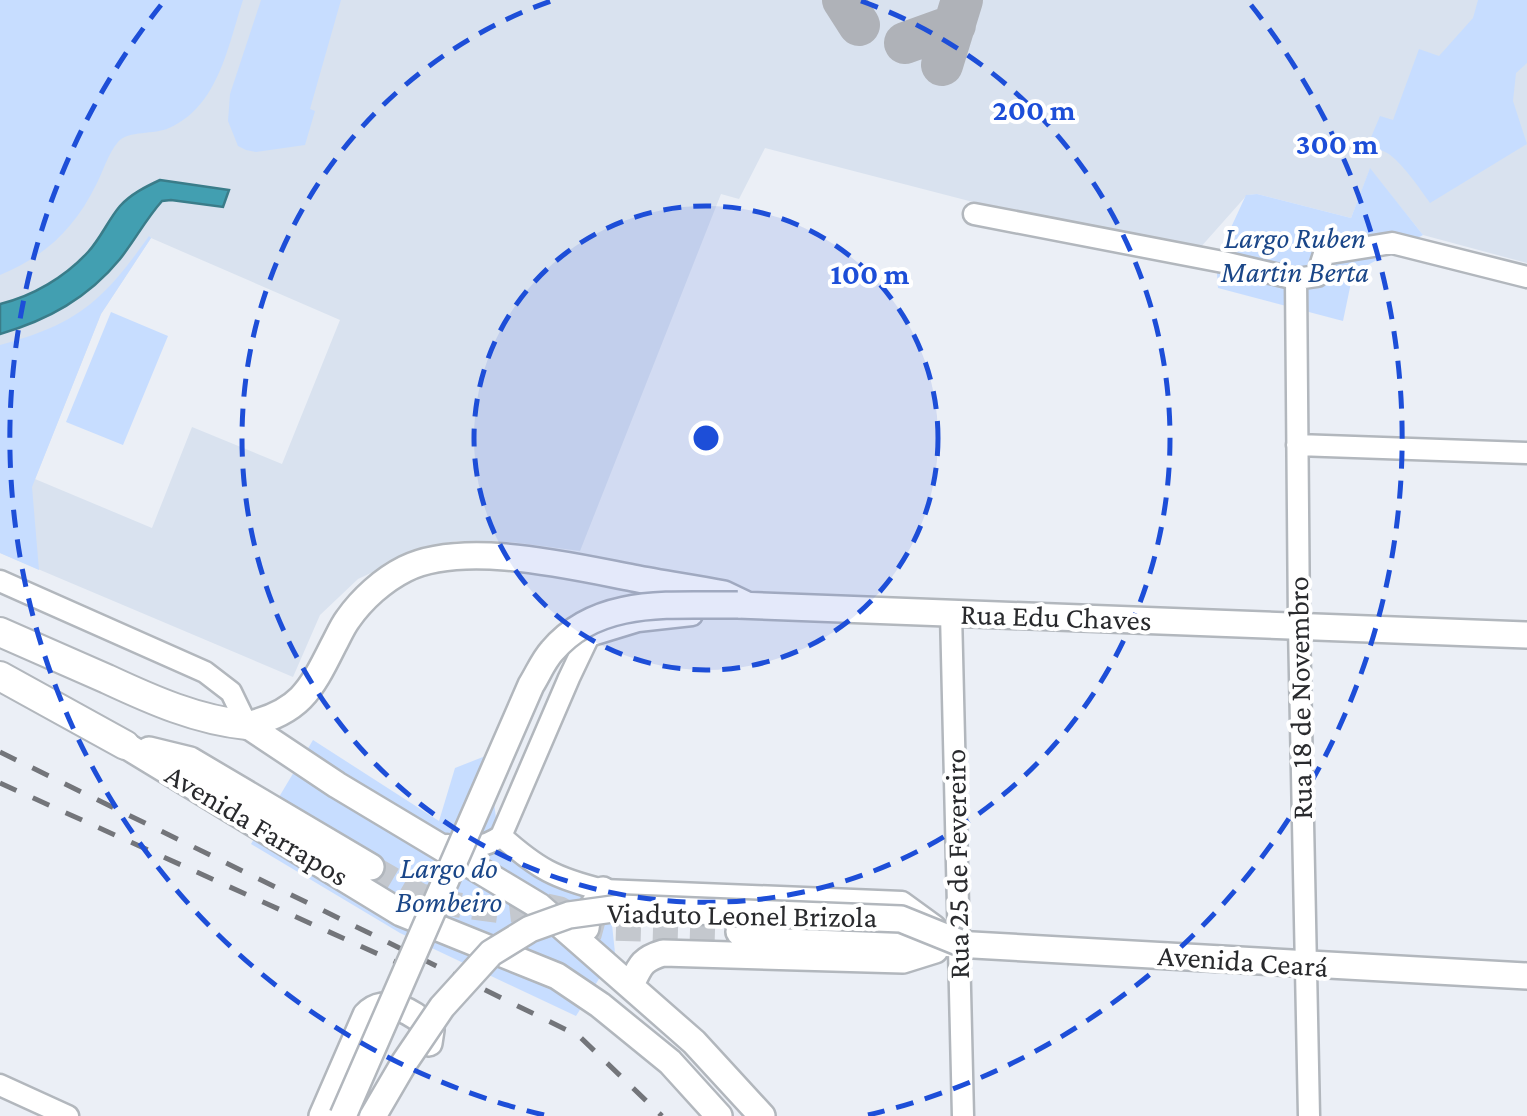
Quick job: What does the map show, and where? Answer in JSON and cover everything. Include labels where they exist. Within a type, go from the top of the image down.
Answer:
[{"type":"highway","points":[[0,632],[193,715],[247,724]]},
{"type":"highway","points":[[0,676],[124,745]]},
{"type":"main road","points":[[247,724],[268,719],[302,698],[314,685],[346,621],[362,603],[405,569],[424,562],[470,555],[512,558],[724,594],[743,605]]},
{"type":"main road","name":"Rua Edu Chaves","points":[[743,605],[1527,635]]},
{"type":"main road","points":[[344,1116],[523,703],[550,652],[576,628],[607,613],[637,606],[743,605]]},
{"type":"main road","points":[[247,724],[337,785],[539,906],[694,1042],[762,1116]]},
{"type":"main road","name":"Avenida Farrapos","points":[[124,745],[190,760],[371,867]]},
{"type":"main road","name":"Avenida Farrapos","points":[[124,745],[401,913],[557,976],[670,1062],[719,1116]]},
{"type":"main road","points":[[583,943],[588,914],[603,890]]},
{"type":"main road","name":"Viaduto Leonel Brizola","points":[[373,1116],[442,1007],[491,953],[530,929],[568,915],[620,908],[902,919],[959,943]]},
{"type":"main road","name":"Avenida Ceará","points":[[739,932],[1527,976]]},
{"type":"main road","name":"Avenida Ceará","points":[[631,985],[649,957],[663,953],[902,960],[959,943]]},
{"type":"main road","points":[[322,1116],[366,1015],[373,1008],[389,1004],[420,1017],[431,1030],[432,1039],[386,1116]]},
{"type":"street","points":[[974,214],[1296,279],[1317,276],[1324,254],[1392,242],[1527,277]]},
{"type":"street","name":"Rua 18 de Novembro","points":[[1296,279],[1309,1116]]},
{"type":"street","points":[[1298,445],[1527,453]]},
{"type":"street","points":[[0,580],[205,672],[231,692],[247,724]]},
{"type":"street","name":"Rua Edu Chaves","points":[[501,836],[589,636],[638,620],[724,612],[743,605]]},
{"type":"street","name":"Rua 25 de Fevereiro","points":[[951,613],[963,1116]]},
{"type":"street","points":[[432,843],[480,847],[501,836],[557,878],[603,890],[902,902],[959,943]]},
{"type":"street","points":[[0,1085],[68,1116]]},
{"type":"shaded area","points":[[0,0],[1527,0],[1527,263],[1423,235],[1370,169],[1351,218],[1257,194],[1247,195],[1199,249],[1000,209],[765,148],[739,199],[721,194],[580,551],[511,542],[457,541],[426,547],[358,579],[320,615],[293,677],[0,553]],"holes":[[[151,238],[340,320],[282,464],[192,427],[152,528],[35,479],[101,314]]]},
{"type":"shaded area","points":[[160,180],[229,190],[223,207],[162,201],[120,259],[95,285],[51,314],[0,334],[0,304],[36,291],[69,270],[93,247],[124,202]]},
{"type":"green space","points":[[0,0],[243,0],[219,73],[199,106],[169,128],[122,138],[69,227],[31,259],[0,275]]},
{"type":"green space","points":[[261,0],[341,0],[310,109],[315,111],[305,145],[256,152],[238,146],[228,121],[230,94]]},
{"type":"green space","points":[[1478,0],[1527,0],[1527,63],[1516,73],[1513,101],[1527,144],[1430,203],[1384,151],[1364,154],[1380,116],[1393,120],[1419,49],[1439,56],[1473,18]]},
{"type":"green space","name":"Largo Ruben Martin Berta","points":[[1370,168],[1423,235],[1353,273],[1343,321],[1218,288],[1216,260],[1246,195],[1257,194],[1351,218]]},
{"type":"green space","points":[[149,236],[101,314],[32,487],[39,570],[0,553],[0,345],[50,328],[86,307],[117,278]]},
{"type":"green space","points":[[111,312],[168,336],[123,445],[66,422]]},
{"type":"green space","name":"Largo do Bombeiro","points":[[313,740],[439,821],[455,768],[488,755],[499,842],[533,874],[574,891],[609,896],[615,953],[576,1016],[400,933],[251,844]]},
{"type":"taxiway","points":[[843,0],[859,25]]},
{"type":"taxiway","points":[[942,65],[962,0]]},
{"type":"taxiway","points":[[905,43],[955,25]]},
{"type":"tunnel","points":[[371,867],[421,896],[458,905],[502,911],[546,906],[606,928],[739,932]]},
{"type":"railway","points":[[0,752],[579,1036],[662,1116]]},
{"type":"railway","points":[[0,783],[409,968]]}]
